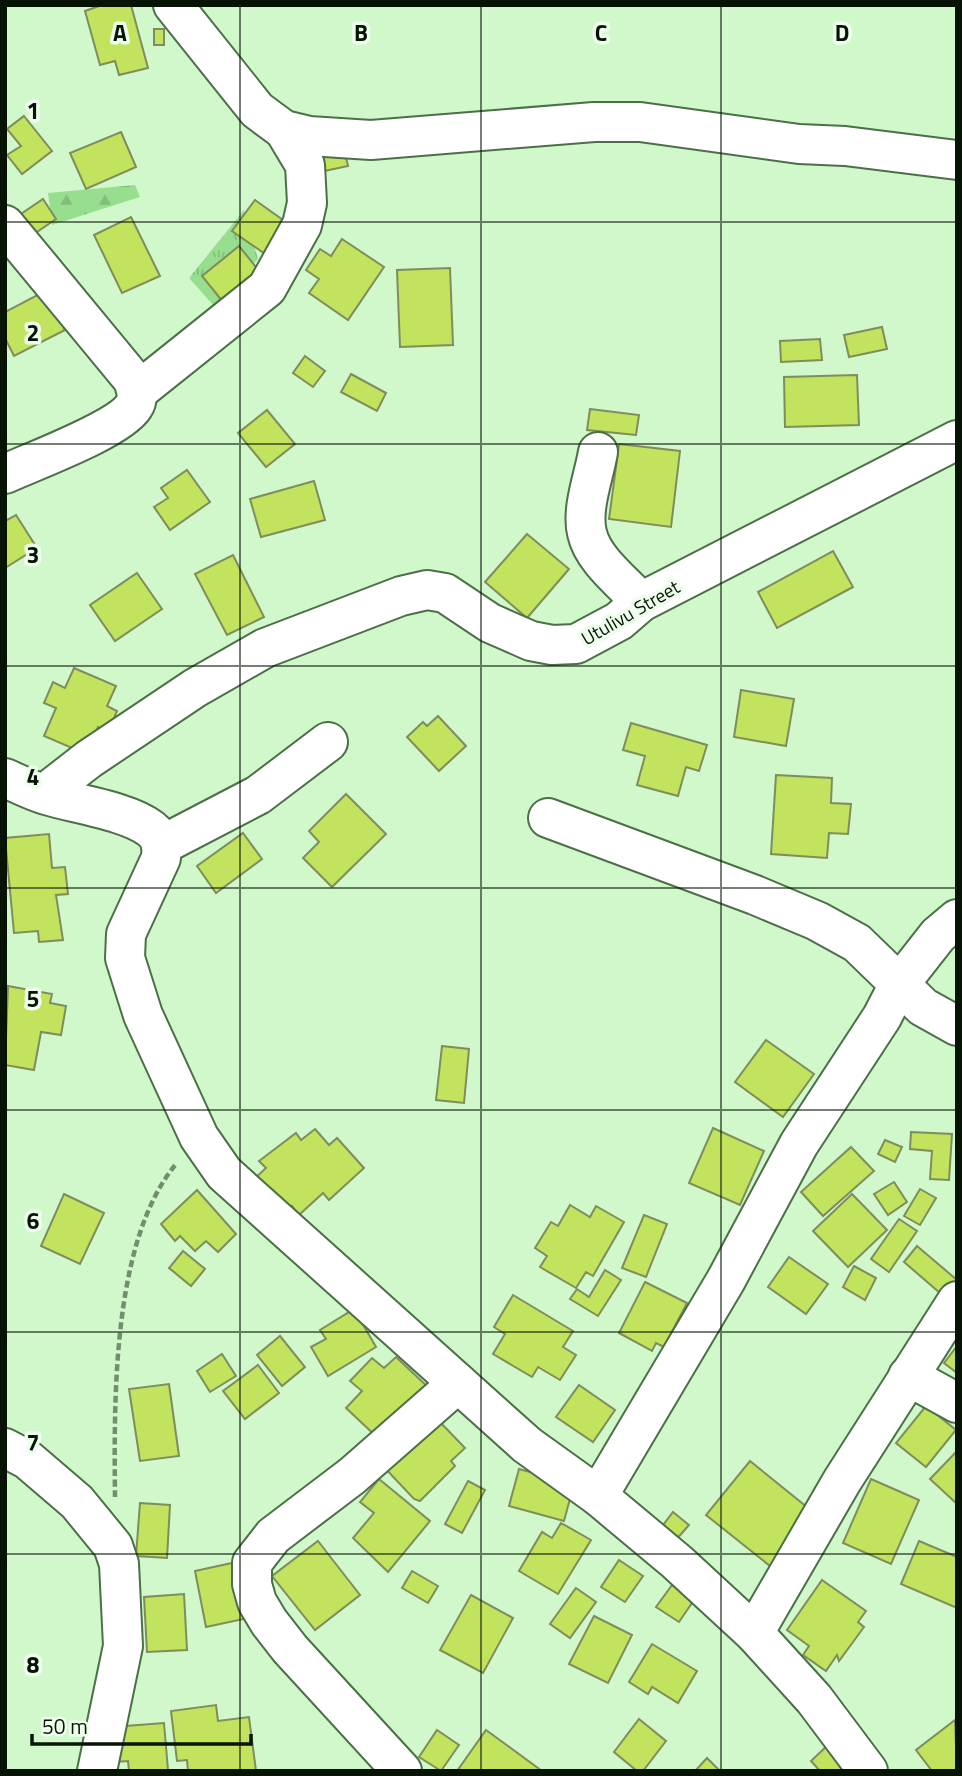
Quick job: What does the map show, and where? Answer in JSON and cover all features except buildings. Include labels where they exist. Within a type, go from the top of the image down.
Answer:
[{"type":"street","points":[[137,393],[267,288],[302,225],[307,203],[305,164],[284,130],[257,110],[173,5]]},
{"type":"street","points":[[284,130],[309,136],[372,140],[594,122],[640,122],[799,144],[845,146],[957,160]]},
{"type":"street","points":[[5,225],[133,380],[137,393],[135,405],[117,423],[5,474]]},
{"type":"street","name":"Utulivu Street","points":[[44,794],[89,759],[195,688],[230,668],[265,649],[401,596],[427,590],[445,593],[490,623],[531,641],[552,645],[576,644],[619,621],[641,602],[957,439]]},
{"type":"street","points":[[598,452],[587,510],[587,533],[597,555],[641,602]]},
{"type":"street","points":[[162,845],[258,795],[328,742]]},
{"type":"street","points":[[5,778],[44,794],[129,818],[149,827],[162,845],[162,858],[126,934],[125,958],[143,1015],[199,1137],[224,1173],[527,1445],[598,1496],[754,1633],[814,1699],[868,1771]]},
{"type":"street","points":[[548,818],[755,895],[817,921],[857,943],[898,986],[923,1007],[957,1026]]},
{"type":"street","points":[[598,1496],[726,1280],[799,1144],[882,1017],[898,986],[938,935],[957,919]]},
{"type":"street","points":[[754,1633],[784,1578],[957,1301]]},
{"type":"street","points":[[908,1376],[957,1403]]},
{"type":"street","points":[[402,1771],[290,1649],[269,1622],[257,1602],[252,1584],[252,1563],[274,1536],[352,1476],[458,1383]]},
{"type":"street","points":[[5,1448],[28,1460],[60,1486],[113,1546],[118,1564],[123,1646],[97,1771]]},
{"type":"path","points":[[113,1546],[115,1381],[131,1272],[151,1202],[166,1176],[199,1137]]},
{"type":"green space","points":[[135,185],[140,197],[52,225],[48,193]]},
{"type":"green space","points":[[244,210],[258,259],[214,306],[189,278]]}]
